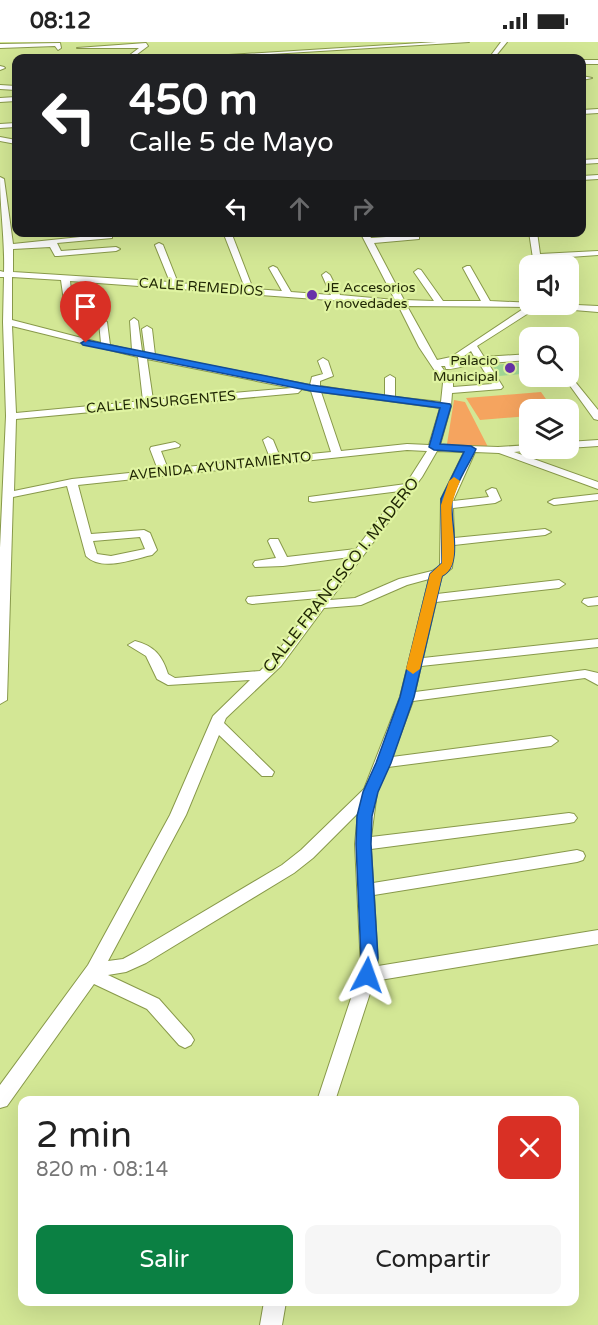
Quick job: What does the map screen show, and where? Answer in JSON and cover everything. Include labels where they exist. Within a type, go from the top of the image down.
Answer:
[{"type":"street","points":[[0,44],[20,42]]},
{"type":"street","points":[[315,42],[322,51]]},
{"type":"street","points":[[354,42],[361,49]]},
{"type":"street","points":[[295,54],[466,42],[480,54]]},
{"type":"street","points":[[494,54],[504,42]]},
{"type":"street","points":[[0,44],[58,44],[58,48]]},
{"type":"street","points":[[80,48],[148,44]]},
{"type":"street","points":[[134,54],[148,44]]},
{"type":"street","points":[[262,49],[266,54]]},
{"type":"street","points":[[0,180],[3,224],[7,243],[4,274],[7,322],[5,383],[11,416],[5,429],[0,700]]},
{"type":"street","points":[[7,243],[110,237]]},
{"type":"street","points":[[229,237],[250,291]]},
{"type":"street","points":[[416,237],[366,237],[443,374],[449,390],[498,387],[472,345]]},
{"type":"street","points":[[534,237],[536,255]]},
{"type":"street","points":[[7,243],[53,244],[58,254],[116,249]]},
{"type":"street","points":[[159,245],[175,285]]},
{"type":"street","points":[[572,255],[598,252]]},
{"type":"street","points":[[273,268],[288,294]]},
{"type":"street","points":[[467,268],[487,304]]},
{"type":"street","points":[[418,272],[440,303]]},
{"type":"street","name":"CALLE REMEDIOS","points":[[4,274],[402,303],[519,304]]},
{"type":"street","points":[[326,275],[337,298]]},
{"type":"street","points":[[64,277],[69,308]]},
{"type":"street","points":[[579,308],[597,310]]},
{"type":"street","points":[[435,363],[450,361],[520,315]]},
{"type":"street","points":[[134,321],[143,354],[148,403]]},
{"type":"street","points":[[7,322],[106,347],[313,388],[446,406]]},
{"type":"street","points":[[103,322],[106,347]]},
{"type":"street","points":[[143,354],[147,329]]},
{"type":"street","points":[[443,374],[451,365],[459,362],[519,358]]},
{"type":"street","points":[[323,361],[328,376],[315,379],[313,388],[337,454]]},
{"type":"street","points":[[390,378],[390,400]]},
{"type":"street","points":[[575,387],[598,417]]},
{"type":"street","name":"CALLE INSURGENTES","points":[[11,416],[313,388]]},
{"type":"street","name":"CALLE FRANCISCO I. MADERO","points":[[0,1100],[92,972],[178,815],[216,724],[230,705],[276,663],[408,487],[434,447],[449,390]]},
{"type":"street","points":[[267,440],[276,460]]},
{"type":"street","points":[[579,444],[598,443]]},
{"type":"street","points":[[164,472],[155,449],[175,444]]},
{"type":"street","name":"AVENIDA AYUNTAMIENTO","points":[[5,499],[72,482],[406,447],[498,450]]},
{"type":"street","points":[[252,600],[324,599],[357,602],[403,582],[442,571],[448,563],[446,505],[450,488],[471,449]]},
{"type":"street","points":[[498,450],[519,449]]},
{"type":"street","points":[[498,450],[598,486]]},
{"type":"street","points":[[72,482],[77,513],[92,556],[97,559],[150,551],[144,532],[86,538]]},
{"type":"street","points":[[313,499],[408,487]]},
{"type":"street","points":[[446,505],[495,500],[492,491]]},
{"type":"street","points":[[554,502],[598,497]]},
{"type":"street","points":[[448,542],[545,532]]},
{"type":"street","points":[[274,541],[283,562]]},
{"type":"street","points":[[259,564],[359,552]]},
{"type":"street","points":[[328,1096],[367,975],[370,958],[363,844],[365,816],[370,792],[407,697],[436,574]]},
{"type":"street","points":[[429,599],[559,584]]},
{"type":"street","points":[[414,663],[598,644]]},
{"type":"street","points":[[135,645],[153,653],[162,676],[173,682],[264,675]]},
{"type":"street","points":[[407,697],[585,674],[592,675],[598,681]]},
{"type":"street","points":[[216,724],[267,772]]},
{"type":"street","points":[[383,763],[551,741]]},
{"type":"street","points":[[92,972],[126,965],[140,958],[288,869],[307,854],[370,792]]},
{"type":"street","points":[[363,844],[569,818]]},
{"type":"street","points":[[367,890],[577,856]]},
{"type":"street","points":[[367,975],[598,937]]},
{"type":"street","points":[[92,972],[153,1004],[185,1040]]},
{"type":"street","points":[[271,1325],[274,1306]]},
{"type":"shaded area","points":[[541,392],[546,399],[519,399],[519,417],[480,420],[466,398]]},
{"type":"shaded area","points":[[454,400],[465,402],[488,447],[447,444]]},
{"type":"building","points":[[519,363],[519,374],[499,376],[492,365]]},
{"type":"slow traffic","points":[[413,669],[436,574],[446,568],[448,563],[446,505],[454,481]]},
{"type":"place","name":"JE Accesorios y novedades","points":[[312,295]]},
{"type":"place","name":"Palacio Municipal","points":[[510,368]]},
{"type":"route","points":[[86,343],[311,388],[446,406],[434,447],[471,449],[450,488],[447,499],[448,563],[446,568],[436,574],[407,697],[370,792],[365,816],[363,844],[370,958],[367,975]]}]
